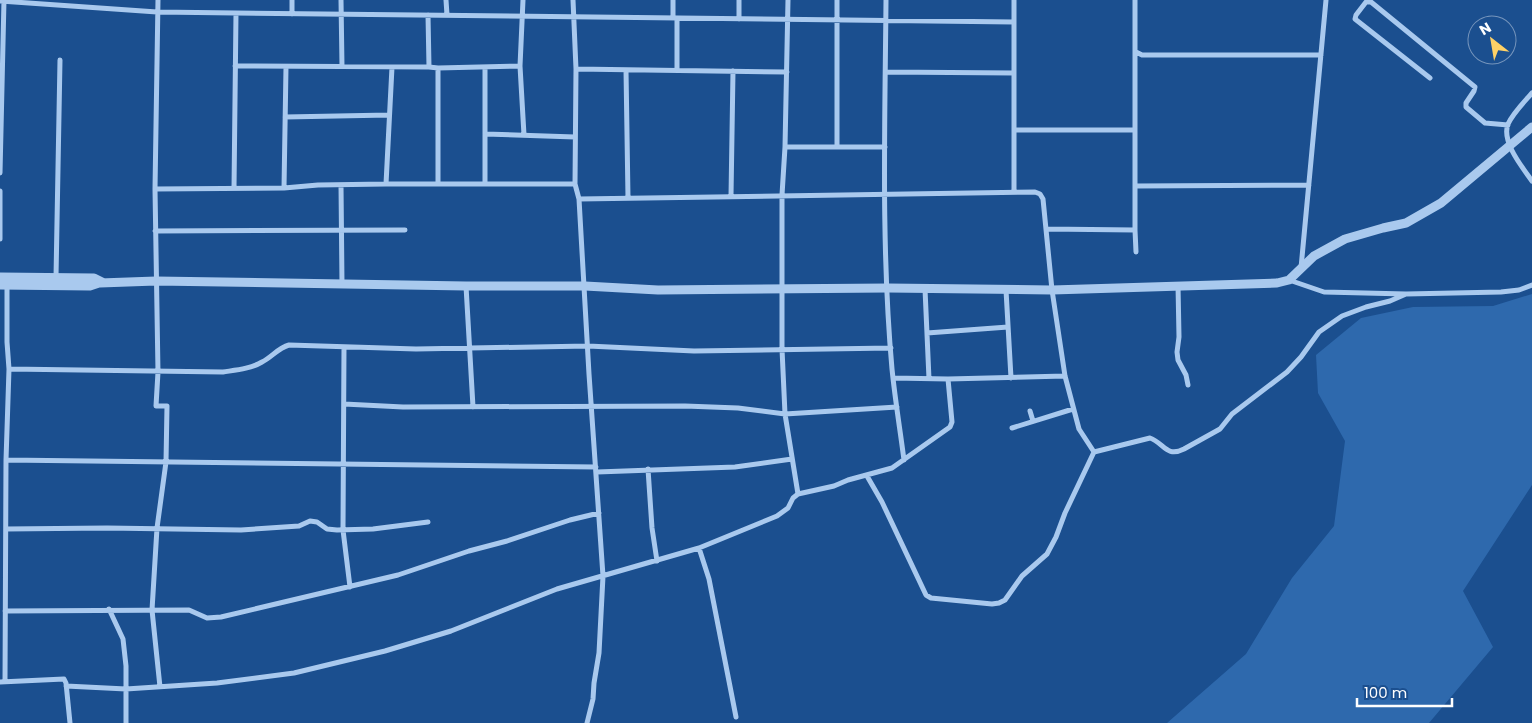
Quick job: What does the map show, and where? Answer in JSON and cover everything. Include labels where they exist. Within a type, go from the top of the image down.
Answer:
[{"type":"street","points":[[158,0],[155,189],[158,372],[156,406],[167,406],[166,462],[157,528],[152,610],[160,687]]},
{"type":"street","points":[[292,0],[292,14]]},
{"type":"street","points":[[341,0],[342,66]]},
{"type":"street","points":[[446,0],[447,15]]},
{"type":"street","points":[[523,0],[520,66],[524,135]]},
{"type":"street","points":[[573,0],[576,69],[575,184],[579,199],[603,576],[599,653],[593,699],[587,723]]},
{"type":"street","points":[[673,0],[676,70]]},
{"type":"street","points":[[739,0],[739,19]]},
{"type":"street","points":[[788,0],[782,195],[782,349],[785,414],[798,494]]},
{"type":"street","points":[[836,147],[838,0]]},
{"type":"street","points":[[886,0],[885,194],[888,288],[891,348],[904,460]]},
{"type":"street","points":[[1014,0],[1014,191]]},
{"type":"street","points":[[1135,0],[1136,252]]},
{"type":"street","points":[[1301,269],[1326,0]]},
{"type":"street","points":[[0,173],[3,1],[158,12],[1014,22]]},
{"type":"street","points":[[1430,78],[1355,19],[1356,14],[1366,2],[1371,2],[1475,87],[1466,103],[1466,107],[1486,123],[1508,125]]},
{"type":"street","points":[[234,188],[236,13]]},
{"type":"street","points":[[428,15],[429,67]]},
{"type":"street","points":[[1136,52],[1142,55],[1321,55]]},
{"type":"street","points":[[56,277],[60,60]]},
{"type":"street","points":[[235,66],[485,68],[520,66]]},
{"type":"street","points":[[284,188],[286,66]]},
{"type":"street","points":[[386,184],[392,67]]},
{"type":"street","points":[[438,68],[438,184]]},
{"type":"street","points":[[485,68],[485,184]]},
{"type":"street","points":[[576,69],[787,72]]},
{"type":"street","points":[[626,70],[628,198]]},
{"type":"street","points":[[732,196],[733,71]]},
{"type":"street","points":[[886,72],[1014,73]]},
{"type":"street","points":[[1532,93],[1508,125],[1507,132],[1515,157],[1532,181]]},
{"type":"street","points":[[285,117],[389,115]]},
{"type":"street","points":[[70,723],[65,680],[2,682],[2,620],[5,611],[6,529],[3,486],[6,460],[9,369],[3,285],[90,286],[100,283],[156,280],[466,286],[585,286],[658,290],[888,288],[1052,290],[1277,283],[1290,280],[1314,256],[1345,239],[1406,223],[1440,203],[1532,127]]},
{"type":"street","points":[[1014,130],[1136,130]]},
{"type":"street","points":[[485,134],[575,137]]},
{"type":"street","points":[[785,146],[885,147]]},
{"type":"street","points":[[155,189],[284,188],[386,184],[575,184]]},
{"type":"street","points":[[341,185],[342,284]]},
{"type":"street","points":[[1136,186],[1309,185]]},
{"type":"street","points":[[0,191],[0,239]]},
{"type":"street","points":[[579,199],[1014,191],[1040,194],[1043,199],[1052,290],[1065,376],[1079,429],[1094,452]]},
{"type":"street","points":[[1046,229],[1136,230]]},
{"type":"street","points":[[155,231],[405,230]]},
{"type":"street","points":[[0,277],[94,278],[102,282],[100,283]]},
{"type":"street","points":[[1290,280],[1324,292],[1406,294],[1501,292],[1519,290],[1532,285]]},
{"type":"street","points":[[466,286],[473,407]]},
{"type":"street","points":[[1178,286],[1178,360],[1186,375],[1188,385]]},
{"type":"street","points":[[925,289],[929,379]]},
{"type":"street","points":[[1006,290],[1011,378]]},
{"type":"street","points":[[1094,452],[1150,438],[1155,439],[1168,451],[1178,452],[1184,449],[1220,430],[1232,414],[1287,372],[1319,332],[1342,316],[1366,307],[1390,302],[1406,294]]},
{"type":"street","points":[[927,333],[1008,326]]},
{"type":"street","points":[[0,342],[6,342]]},
{"type":"street","points":[[9,369],[223,372],[243,369],[263,362],[278,349],[289,345],[470,349],[588,346],[694,351],[891,348]]},
{"type":"street","points":[[344,347],[342,530],[350,587]]},
{"type":"street","points":[[894,378],[948,380],[1065,376]]},
{"type":"street","points":[[66,686],[126,689],[217,683],[294,673],[451,631],[557,589],[699,548],[777,516],[788,508],[793,498],[798,494],[886,471],[904,460],[950,427],[952,422],[948,380]]},
{"type":"street","points":[[344,404],[403,407],[711,407],[738,408],[785,414],[898,407]]},
{"type":"street","points":[[1012,428],[1073,409]]},
{"type":"street","points":[[1030,411],[1034,421]]},
{"type":"street","points":[[867,476],[882,502],[926,596],[992,604],[1005,600],[1022,576],[1046,554],[1056,538],[1065,513],[1094,452]]},
{"type":"street","points":[[6,460],[648,469],[735,467],[792,459]]},
{"type":"street","points":[[648,469],[652,528],[657,561]]},
{"type":"street","points":[[5,611],[189,610],[203,617],[213,618],[350,587],[414,570],[469,550],[507,541],[570,520],[599,513]]},
{"type":"street","points":[[6,529],[270,529],[299,526],[313,521],[327,529],[342,530],[373,529],[428,522]]},
{"type":"street","points":[[699,548],[709,579],[736,717]]},
{"type":"street","points":[[109,609],[123,639],[126,723]]},
{"type":"shaded area","points":[[1532,294],[1532,485],[1463,591],[1493,647],[1429,723],[1167,723],[1246,654],[1292,578],[1334,526],[1345,441],[1318,393],[1316,355],[1361,318],[1413,307],[1493,306]]}]
